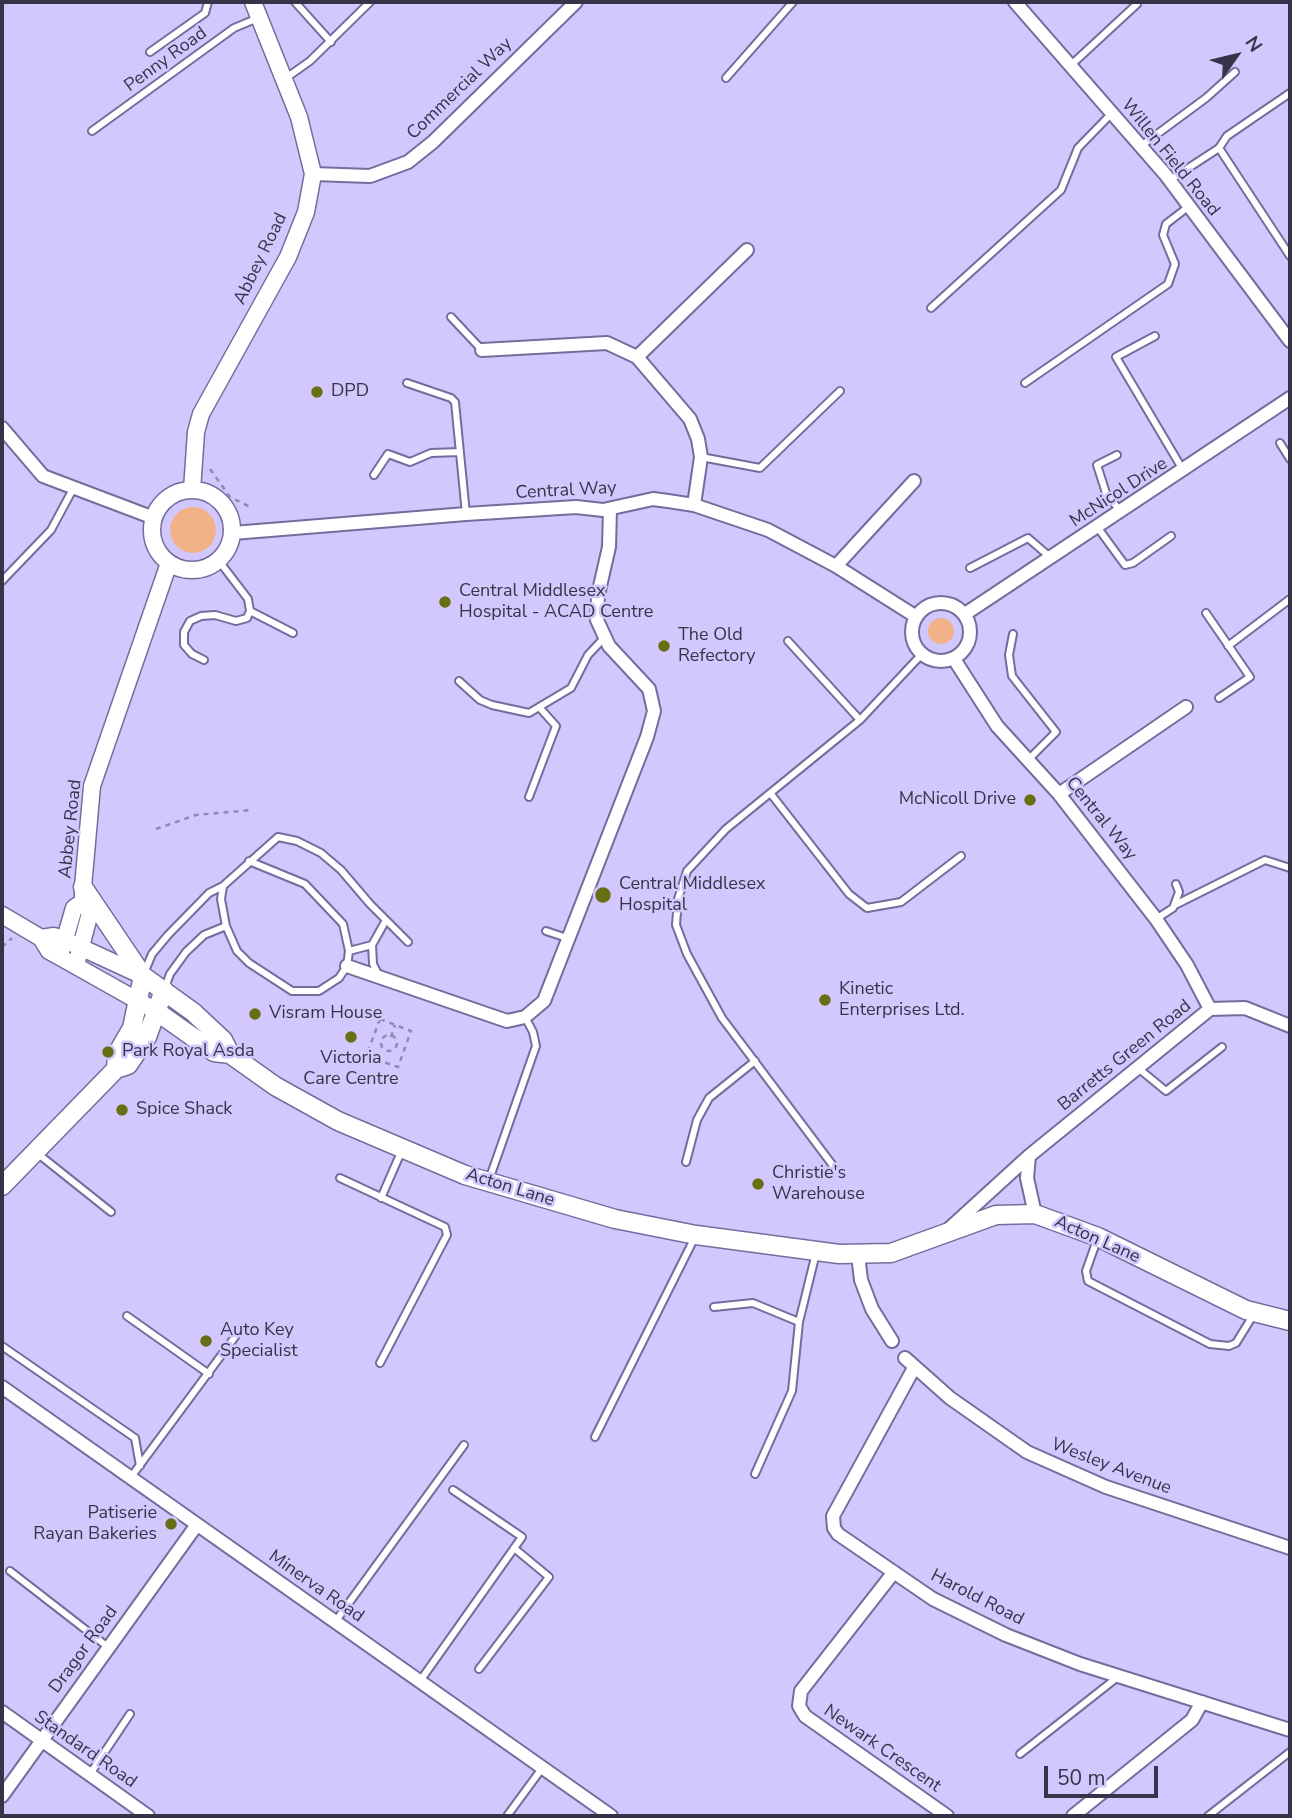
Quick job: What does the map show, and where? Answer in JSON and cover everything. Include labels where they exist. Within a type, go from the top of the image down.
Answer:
[{"type":"main road","points":[[83,895],[143,976],[132,1028],[117,1054],[116,1069]]},
{"type":"main road","name":"Acton Lane","points":[[143,976],[164,990],[223,1040],[230,1054],[275,1086],[338,1121],[488,1182],[615,1219],[696,1235],[858,1255],[891,1253],[996,1215],[1035,1214],[1098,1237],[1255,1313],[1290,1321]]},
{"type":"main road","points":[[2,1186],[116,1069],[128,1065],[139,1052],[164,990]]},
{"type":"main road","name":"Acton Lane","points":[[156,1011],[214,1052],[230,1054]]},
{"type":"street","name":"Abbey Road","points":[[192,490],[196,432],[201,414],[288,257],[306,212],[313,174],[308,145],[253,2]]},
{"type":"street","name":"Commercial Way","points":[[313,174],[370,176],[408,162],[433,142],[576,2]]},
{"type":"street","name":"Willen Field Road","points":[[1015,2],[1170,180],[1290,338]]},
{"type":"street","points":[[637,357],[747,250]]},
{"type":"street","points":[[482,350],[607,343],[637,357],[690,419],[701,457],[694,505]]},
{"type":"street","name":"McNicol Drive","points":[[965,614],[1184,472],[1290,398]]},
{"type":"street","points":[[2,428],[43,476],[154,517]]},
{"type":"street","points":[[836,566],[914,481]]},
{"type":"street","points":[[192,490],[206,492],[222,503],[230,516],[233,533],[228,550],[219,561],[197,570],[169,563],[158,550],[153,537],[154,517],[169,497],[192,490]]},
{"type":"street","name":"Central Way","points":[[233,533],[466,514],[576,507],[610,509],[653,499],[694,505],[768,530],[836,566],[915,616]]},
{"type":"street","points":[[347,965],[495,1019],[507,1021],[525,1017],[544,1002],[570,940],[654,711],[649,689],[605,637],[597,620],[598,595],[609,547],[610,509]]},
{"type":"street","name":"Abbey Road","points":[[76,965],[90,912],[83,895],[92,786],[169,563]]},
{"type":"street","points":[[941,603],[955,606],[965,614],[970,628],[970,640],[954,659],[940,662],[922,654],[913,641],[915,616],[925,608],[941,603]]},
{"type":"street","name":"Central Way","points":[[954,659],[997,726],[1059,794],[1156,919],[1187,965],[1210,1009]]},
{"type":"street","points":[[1059,794],[1186,707]]},
{"type":"street","name":"Abbey Road","points":[[60,957],[74,908],[83,895]]},
{"type":"street","points":[[2,915],[41,938],[54,936],[65,940],[143,976]]},
{"type":"street","name":"Acton Lane","points":[[41,938],[49,951],[156,1011]]},
{"type":"street","name":"Barretts Green Road","points":[[945,1233],[1029,1156],[1210,1009],[1245,1008],[1290,1026]]},
{"type":"street","points":[[1029,1156],[1027,1178],[1035,1214]]},
{"type":"street","points":[[858,1255],[861,1280],[872,1309],[892,1341]]},
{"type":"street","name":"Wesley Avenue","points":[[905,1358],[989,1428],[1058,1467],[1144,1500],[1290,1548]]},
{"type":"street","name":"Harold Road","points":[[914,1368],[832,1521],[838,1534],[933,1599],[969,1618],[1048,1651],[1290,1730]]},
{"type":"street","name":"Minerva Road","points":[[2,1387],[611,1816]]},
{"type":"street","name":"Dragor Road","points":[[2,1796],[196,1526]]},
{"type":"street","name":"Newark Crescent","points":[[894,1572],[801,1691],[799,1706],[805,1716],[947,1816]]},
{"type":"street","points":[[1073,1816],[1192,1720],[1202,1702]]},
{"type":"street","name":"Standard Road","points":[[2,1712],[148,1816]]},
{"type":"lane","points":[[150,52],[205,13],[208,2]]},
{"type":"lane","points":[[295,2],[331,42]]},
{"type":"lane","points":[[283,80],[331,42],[370,2]]},
{"type":"lane","points":[[726,78],[793,2]]},
{"type":"lane","points":[[1070,66],[1137,4]]},
{"type":"lane","name":"Penny Road","points":[[92,131],[234,28],[259,18]]},
{"type":"lane","points":[[1141,146],[1206,98],[1235,72]]},
{"type":"lane","points":[[1170,180],[1219,148],[1227,136],[1290,93]]},
{"type":"lane","points":[[931,308],[1060,190],[1078,148],[1112,113]]},
{"type":"lane","points":[[1219,148],[1290,256]]},
{"type":"lane","points":[[1026,383],[1168,284],[1175,264],[1163,236],[1166,224],[1188,207]]},
{"type":"lane","points":[[451,317],[482,350]]},
{"type":"lane","points":[[1155,335],[1116,357],[1184,472]]},
{"type":"lane","points":[[407,383],[451,398],[455,402],[466,514]]},
{"type":"lane","points":[[701,457],[760,468],[840,391]]},
{"type":"lane","points":[[1280,443],[1290,459]]},
{"type":"lane","points":[[374,475],[388,454],[410,462],[431,453],[460,452]]},
{"type":"lane","points":[[1117,455],[1097,465],[1105,493],[1121,513]]},
{"type":"lane","points":[[2,581],[51,530],[73,489]]},
{"type":"lane","points":[[1098,528],[1125,565],[1133,563],[1171,536]]},
{"type":"lane","points":[[970,568],[1028,538],[1051,558]]},
{"type":"lane","points":[[204,660],[192,654],[184,645],[184,632],[190,621],[215,615],[236,621],[247,618],[250,611],[248,599],[219,561]]},
{"type":"lane","points":[[1228,646],[1290,599]]},
{"type":"lane","points":[[250,611],[293,633]]},
{"type":"lane","points":[[1206,613],[1250,677],[1219,698]]},
{"type":"lane","points":[[1013,635],[1009,655],[1012,676],[1056,732],[1028,760]]},
{"type":"lane","points":[[459,681],[480,700],[523,713],[571,688],[588,655],[605,637]]},
{"type":"lane","points":[[788,640],[860,720]]},
{"type":"lane","points":[[834,1167],[722,1018],[687,954],[676,925],[678,899],[687,871],[726,829],[860,720],[922,654]]},
{"type":"lane","points":[[529,797],[556,726],[539,707]]},
{"type":"lane","points":[[771,794],[849,894],[867,908],[901,902],[961,856]]},
{"type":"lane","points":[[143,976],[152,954],[167,935],[209,893],[223,886],[278,837],[297,841],[321,853],[341,870],[408,942]]},
{"type":"lane","points":[[1156,919],[1175,905],[1265,860],[1290,868]]},
{"type":"lane","points":[[223,886],[221,899],[226,926],[237,951],[249,963],[292,991],[320,991],[331,986],[347,965],[349,951],[343,924],[310,888],[249,861]]},
{"type":"lane","points":[[1175,905],[1179,892],[1176,884]]},
{"type":"lane","points":[[380,978],[373,964],[372,945],[386,920]]},
{"type":"lane","points":[[164,990],[170,974],[186,952],[204,935],[226,926]]},
{"type":"lane","points":[[546,931],[570,940]]},
{"type":"lane","points":[[349,951],[372,945]]},
{"type":"lane","points":[[488,1182],[536,1046],[533,1032],[525,1017]]},
{"type":"lane","points":[[1137,1067],[1166,1091],[1222,1047]]},
{"type":"lane","points":[[686,1162],[697,1120],[709,1098],[755,1061]]},
{"type":"lane","points":[[382,1198],[403,1148]]},
{"type":"lane","points":[[36,1152],[111,1212]]},
{"type":"lane","points":[[340,1178],[445,1227],[447,1234],[380,1363]]},
{"type":"lane","points":[[595,1437],[696,1235]]},
{"type":"lane","points":[[1098,1237],[1086,1272],[1088,1281],[1210,1344],[1229,1346],[1236,1343],[1255,1313]]},
{"type":"lane","points":[[755,1474],[792,1391],[799,1322],[816,1251]]},
{"type":"lane","points":[[714,1307],[753,1303],[799,1322]]},
{"type":"lane","points":[[127,1316],[209,1374]]},
{"type":"lane","points":[[130,1479],[240,1329]]},
{"type":"lane","points":[[2,1346],[135,1438],[139,1466]]},
{"type":"lane","points":[[335,1622],[464,1446]]},
{"type":"lane","points":[[420,1681],[522,1537],[453,1490]]},
{"type":"lane","points":[[479,1669],[549,1577],[514,1548]]},
{"type":"lane","points":[[10,1571],[108,1647]]},
{"type":"lane","points":[[1020,1754],[1120,1675]]},
{"type":"lane","points":[[89,1776],[130,1714]]},
{"type":"lane","points":[[1208,1816],[1290,1752]]},
{"type":"lane","points":[[507,1816],[543,1767]]},
{"type":"path","points":[[208,462],[230,497],[251,509]]},
{"type":"path","points":[[156,829],[206,813],[253,810]]},
{"type":"path","points":[[2,947],[13,937]]},
{"type":"path","points":[[380,1019],[396,1025],[411,1031],[398,1068],[366,1056],[380,1019]]},
{"type":"path","points":[[391,1037],[396,1025]]},
{"type":"path","points":[[386,1034],[391,1037],[397,1039],[392,1052],[380,1048],[386,1034]]},
{"type":"path","points":[[373,1038],[383,1041]]},
{"type":"path","points":[[394,1045],[404,1049]]},
{"type":"path","points":[[382,1062],[387,1050]]},
{"type":"shaded area","points":[[193,507],[209,514],[216,530],[209,546],[193,553],[177,546],[170,530],[177,514]]},
{"type":"shaded area","points":[[941,618],[950,622],[954,631],[950,640],[941,644],[932,640],[928,631],[932,622]]},
{"type":"place","name":"DPD","points":[[317,392]]},
{"type":"place","name":"Central Middlesex Hospital - ACAD Centre","points":[[445,602]]},
{"type":"place","name":"The Old Refectory","points":[[664,646]]},
{"type":"place","name":"McNicoll Drive","points":[[1030,800]]},
{"type":"place","name":"Central Middlesex Hospital","points":[[603,895]]},
{"type":"place","name":"Kinetic Enterprises Ltd.","points":[[825,1000]]},
{"type":"place","name":"Visram House","points":[[255,1014]]},
{"type":"place","name":"Victoria Care Centre","points":[[351,1037]]},
{"type":"place","name":"Park Royal Asda","points":[[108,1052]]},
{"type":"place","name":"Spice Shack","points":[[122,1110]]},
{"type":"place","name":"Christie's Warehouse","points":[[758,1184]]},
{"type":"place","name":"Auto Key Specialist","points":[[206,1341]]},
{"type":"place","name":"Patiserie Rayan Bakeries","points":[[171,1524]]}]
